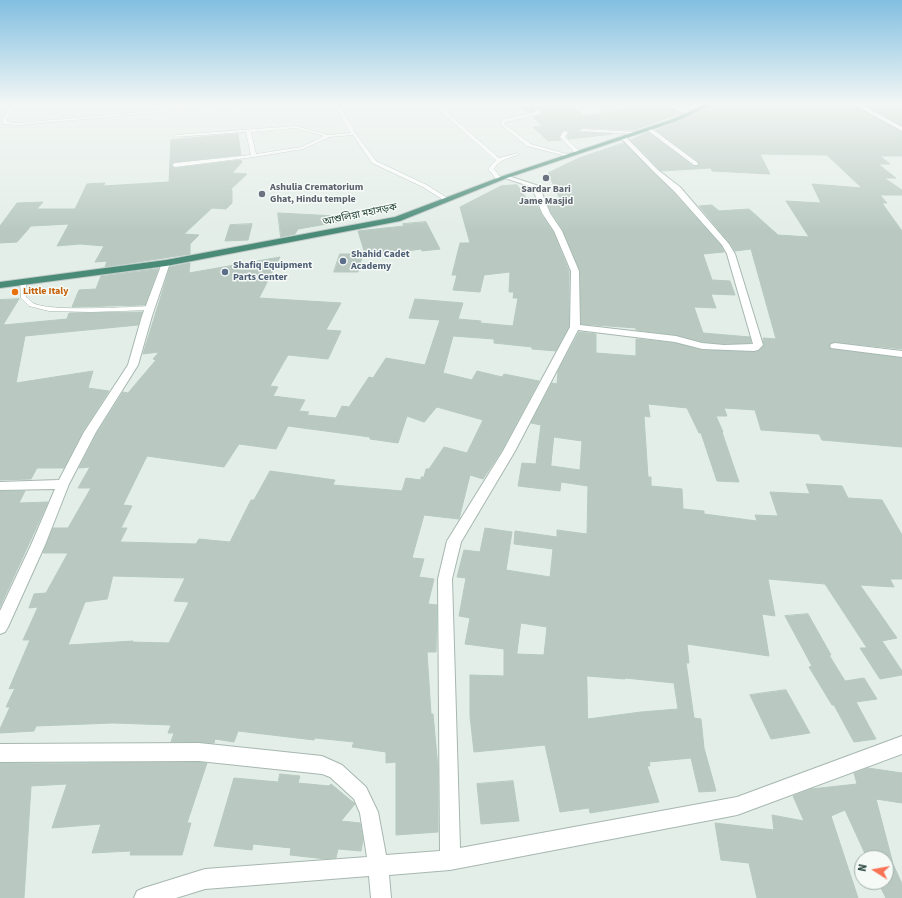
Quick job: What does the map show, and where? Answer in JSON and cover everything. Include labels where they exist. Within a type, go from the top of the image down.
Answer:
[{"type":"highway","name":"আশুলিয়া মহাসড়ক","points":[[0,285],[166,263],[397,219],[502,178],[593,147]]},
{"type":"street","points":[[575,327],[676,339],[702,346],[754,348],[758,345],[731,254],[726,244],[708,226],[677,189],[633,147]]},
{"type":"street","points":[[673,147],[696,164]]},
{"type":"street","points":[[450,860],[445,579],[454,541],[509,451],[575,327],[575,271],[558,231],[546,213],[535,186],[502,178]]},
{"type":"street","points":[[0,628],[38,545],[63,484],[90,432],[133,365],[150,308],[166,263]]},
{"type":"street","points":[[835,346],[902,354]]},
{"type":"street","points":[[0,486],[63,484]]},
{"type":"street","points":[[144,898],[205,879],[450,860],[737,806],[902,745]]},
{"type":"street","points":[[0,753],[199,752],[322,765],[336,771],[360,793],[369,812],[378,865],[381,898]]},
{"type":"lane","points":[[252,147],[254,156]]},
{"type":"lane","points":[[175,164],[254,156],[305,147]]},
{"type":"lane","points":[[363,147],[374,162],[425,186],[447,200]]},
{"type":"lane","points":[[483,147],[498,160]]},
{"type":"lane","points":[[536,147],[568,156]]},
{"type":"lane","points":[[573,147],[578,152]]},
{"type":"lane","points":[[502,178],[492,169],[498,160],[516,154]]},
{"type":"lane","points":[[23,282],[23,298],[32,305],[49,309],[91,310],[150,308]]},
{"type":"building","points":[[171,147],[240,147],[241,155],[175,162],[171,165],[175,168],[241,160],[242,162],[232,173],[247,174],[230,190],[232,190],[232,203],[226,209],[212,208],[184,234],[199,235],[190,244],[190,254],[105,267],[107,261],[95,262],[104,246],[80,244],[57,246],[69,224],[31,226],[17,242],[0,243],[0,226],[17,203],[43,202],[37,209],[75,209],[87,184],[105,183],[103,186],[169,182]]},
{"type":"building","points":[[612,147],[628,147],[673,192],[721,246],[724,252],[703,254],[712,280],[730,281],[735,295],[711,294],[716,308],[694,307],[703,333],[750,337],[751,343],[724,344],[702,342],[676,335],[636,330],[636,328],[581,324],[580,270],[563,230],[551,212],[547,202],[561,201],[548,173],[579,158]]},
{"type":"building","points":[[638,147],[668,147],[693,166],[699,166],[699,162],[679,147],[902,147],[902,156],[880,156],[890,164],[878,164],[896,178],[884,178],[902,190],[902,195],[880,195],[887,203],[882,203],[902,231],[902,349],[835,342],[829,345],[831,349],[902,358],[902,447],[822,440],[819,434],[761,430],[755,410],[724,408],[727,416],[716,416],[723,432],[739,482],[717,481],[701,433],[699,433],[687,408],[648,404],[650,417],[644,416],[648,477],[651,477],[651,486],[682,489],[683,509],[704,511],[704,514],[757,521],[755,515],[778,516],[770,492],[810,494],[806,484],[842,486],[848,498],[882,500],[902,535],[902,579],[890,579],[894,587],[860,585],[897,638],[882,641],[902,671],[902,675],[880,679],[860,648],[867,648],[825,584],[768,579],[775,616],[762,614],[769,656],[687,644],[689,663],[686,663],[694,718],[701,719],[704,748],[716,791],[699,792],[691,758],[649,762],[650,766],[647,766],[659,802],[590,813],[589,808],[560,812],[545,745],[474,752],[470,716],[470,675],[504,676],[504,649],[465,644],[470,618],[459,616],[466,578],[457,577],[464,550],[480,552],[485,528],[512,532],[506,570],[550,577],[553,549],[514,544],[515,531],[557,537],[557,530],[587,534],[588,486],[561,482],[560,491],[518,486],[522,463],[536,464],[541,425],[531,423],[552,383],[557,384],[558,371],[579,332],[596,334],[596,353],[636,356],[636,339],[675,343],[702,350],[754,352],[759,351],[764,346],[763,338],[776,339],[751,249],[735,251],[699,206],[712,205],[719,211],[749,209],[778,235],[809,237],[786,201],[821,203],[812,184],[862,188],[827,155],[760,154],[770,174],[712,171],[711,168],[661,171]],"holes":[[[554,437],[582,441],[580,470],[551,466]],[[521,623],[547,627],[544,655],[517,654]],[[587,676],[674,683],[678,709],[588,719]]]},
{"type":"building","points":[[517,185],[527,199],[529,198],[533,203],[536,203],[541,214],[553,232],[569,271],[569,327],[556,351],[494,343],[494,339],[453,336],[443,373],[472,380],[477,371],[502,377],[504,374],[539,381],[502,450],[483,479],[470,475],[459,519],[424,515],[412,558],[424,559],[419,577],[434,579],[428,604],[437,605],[436,652],[427,652],[431,714],[433,714],[438,768],[438,832],[396,835],[396,762],[386,763],[386,752],[352,747],[354,742],[315,738],[314,740],[238,731],[234,742],[215,739],[214,743],[171,742],[174,733],[168,733],[171,725],[113,723],[36,726],[34,731],[0,733],[0,729],[10,707],[6,707],[15,688],[9,689],[30,640],[23,640],[38,607],[29,608],[34,594],[46,593],[68,553],[43,553],[53,528],[68,528],[91,488],[78,488],[90,467],[79,468],[97,433],[123,392],[128,393],[156,360],[153,359],[159,352],[143,354],[170,267],[190,263],[189,273],[280,257],[259,298],[341,303],[326,330],[341,331],[328,359],[288,355],[270,386],[278,387],[273,396],[305,400],[299,411],[309,412],[307,415],[336,418],[342,406],[349,407],[369,377],[373,378],[386,358],[425,365],[440,320],[409,318],[415,299],[463,303],[458,319],[513,326],[518,298],[513,298],[514,292],[509,292],[510,272],[484,275],[480,292],[453,290],[457,275],[452,275],[460,243],[470,243],[460,207],[501,186]],"holes":[[[437,407],[483,420],[467,453],[444,447],[429,469],[426,469],[424,477],[421,477],[421,480],[406,478],[402,491],[333,485],[335,480],[270,471],[254,500],[251,500],[230,542],[199,539],[196,544],[120,542],[127,528],[121,528],[132,506],[123,505],[147,456],[224,467],[239,444],[276,449],[288,426],[370,437],[370,439],[398,443],[407,416],[424,422]],[[113,576],[185,578],[174,601],[189,602],[169,643],[132,642],[133,641],[68,645],[85,602],[107,599]]]},
{"type":"building","points":[[278,213],[337,216],[338,222],[298,229],[295,234],[281,237]]},
{"type":"building","points":[[426,222],[440,249],[422,251],[421,249],[366,257],[358,231]]},
{"type":"building","points":[[252,224],[248,240],[225,241],[230,225]]},
{"type":"building","points":[[340,254],[363,254],[358,272],[334,272]]},
{"type":"building","points":[[158,269],[145,305],[72,307],[79,290],[96,289],[101,276]]},
{"type":"building","points":[[19,299],[3,325],[67,319],[69,313],[142,312],[138,325],[25,336],[16,383],[93,371],[88,388],[109,391],[83,431],[64,468],[37,468],[31,479],[0,480],[0,300]]},
{"type":"building","points":[[0,491],[25,491],[19,503],[48,502],[0,607]]},
{"type":"building","points":[[808,614],[831,655],[829,655],[845,681],[864,678],[877,699],[856,702],[876,739],[854,742],[834,705],[832,705],[809,667],[812,666],[785,616]]},
{"type":"building","points":[[786,690],[810,733],[771,739],[750,695]]},
{"type":"building","points":[[207,763],[187,823],[191,823],[182,855],[130,855],[131,851],[92,853],[101,824],[52,828],[67,784],[31,786],[24,898],[0,898],[0,764]]},
{"type":"building","points":[[868,768],[902,773],[902,803],[876,799],[889,850],[863,850],[845,810],[831,816],[854,886],[854,890],[855,890],[858,898],[757,898],[749,863],[721,860],[715,823],[774,830],[772,815],[804,821],[793,796],[811,789],[857,784],[854,773]]},
{"type":"building","points":[[280,774],[300,776],[298,783],[329,786],[331,784],[354,803],[355,804],[341,821],[360,823],[363,840],[361,851],[338,849],[336,858],[326,859],[290,855],[291,848],[253,844],[252,850],[214,846],[234,778],[278,782]]},
{"type":"building","points":[[513,781],[519,821],[481,824],[477,784]]},
{"type":"building","points":[[894,866],[902,884],[902,898],[886,898],[882,890],[894,890]]},
{"type":"place","name":"Sardar Bari Jame Masjid","points":[[546,178]]},
{"type":"place","name":"Ashulia Crematorium Ghat, Hindu temple","points":[[262,194]]},
{"type":"place","name":"Shahid Cadet Academy","points":[[343,261]]},
{"type":"place","name":"Shafiq Equipment Parts Center","points":[[225,272]]},
{"type":"place","name":"Little Italy","points":[[15,292]]}]
